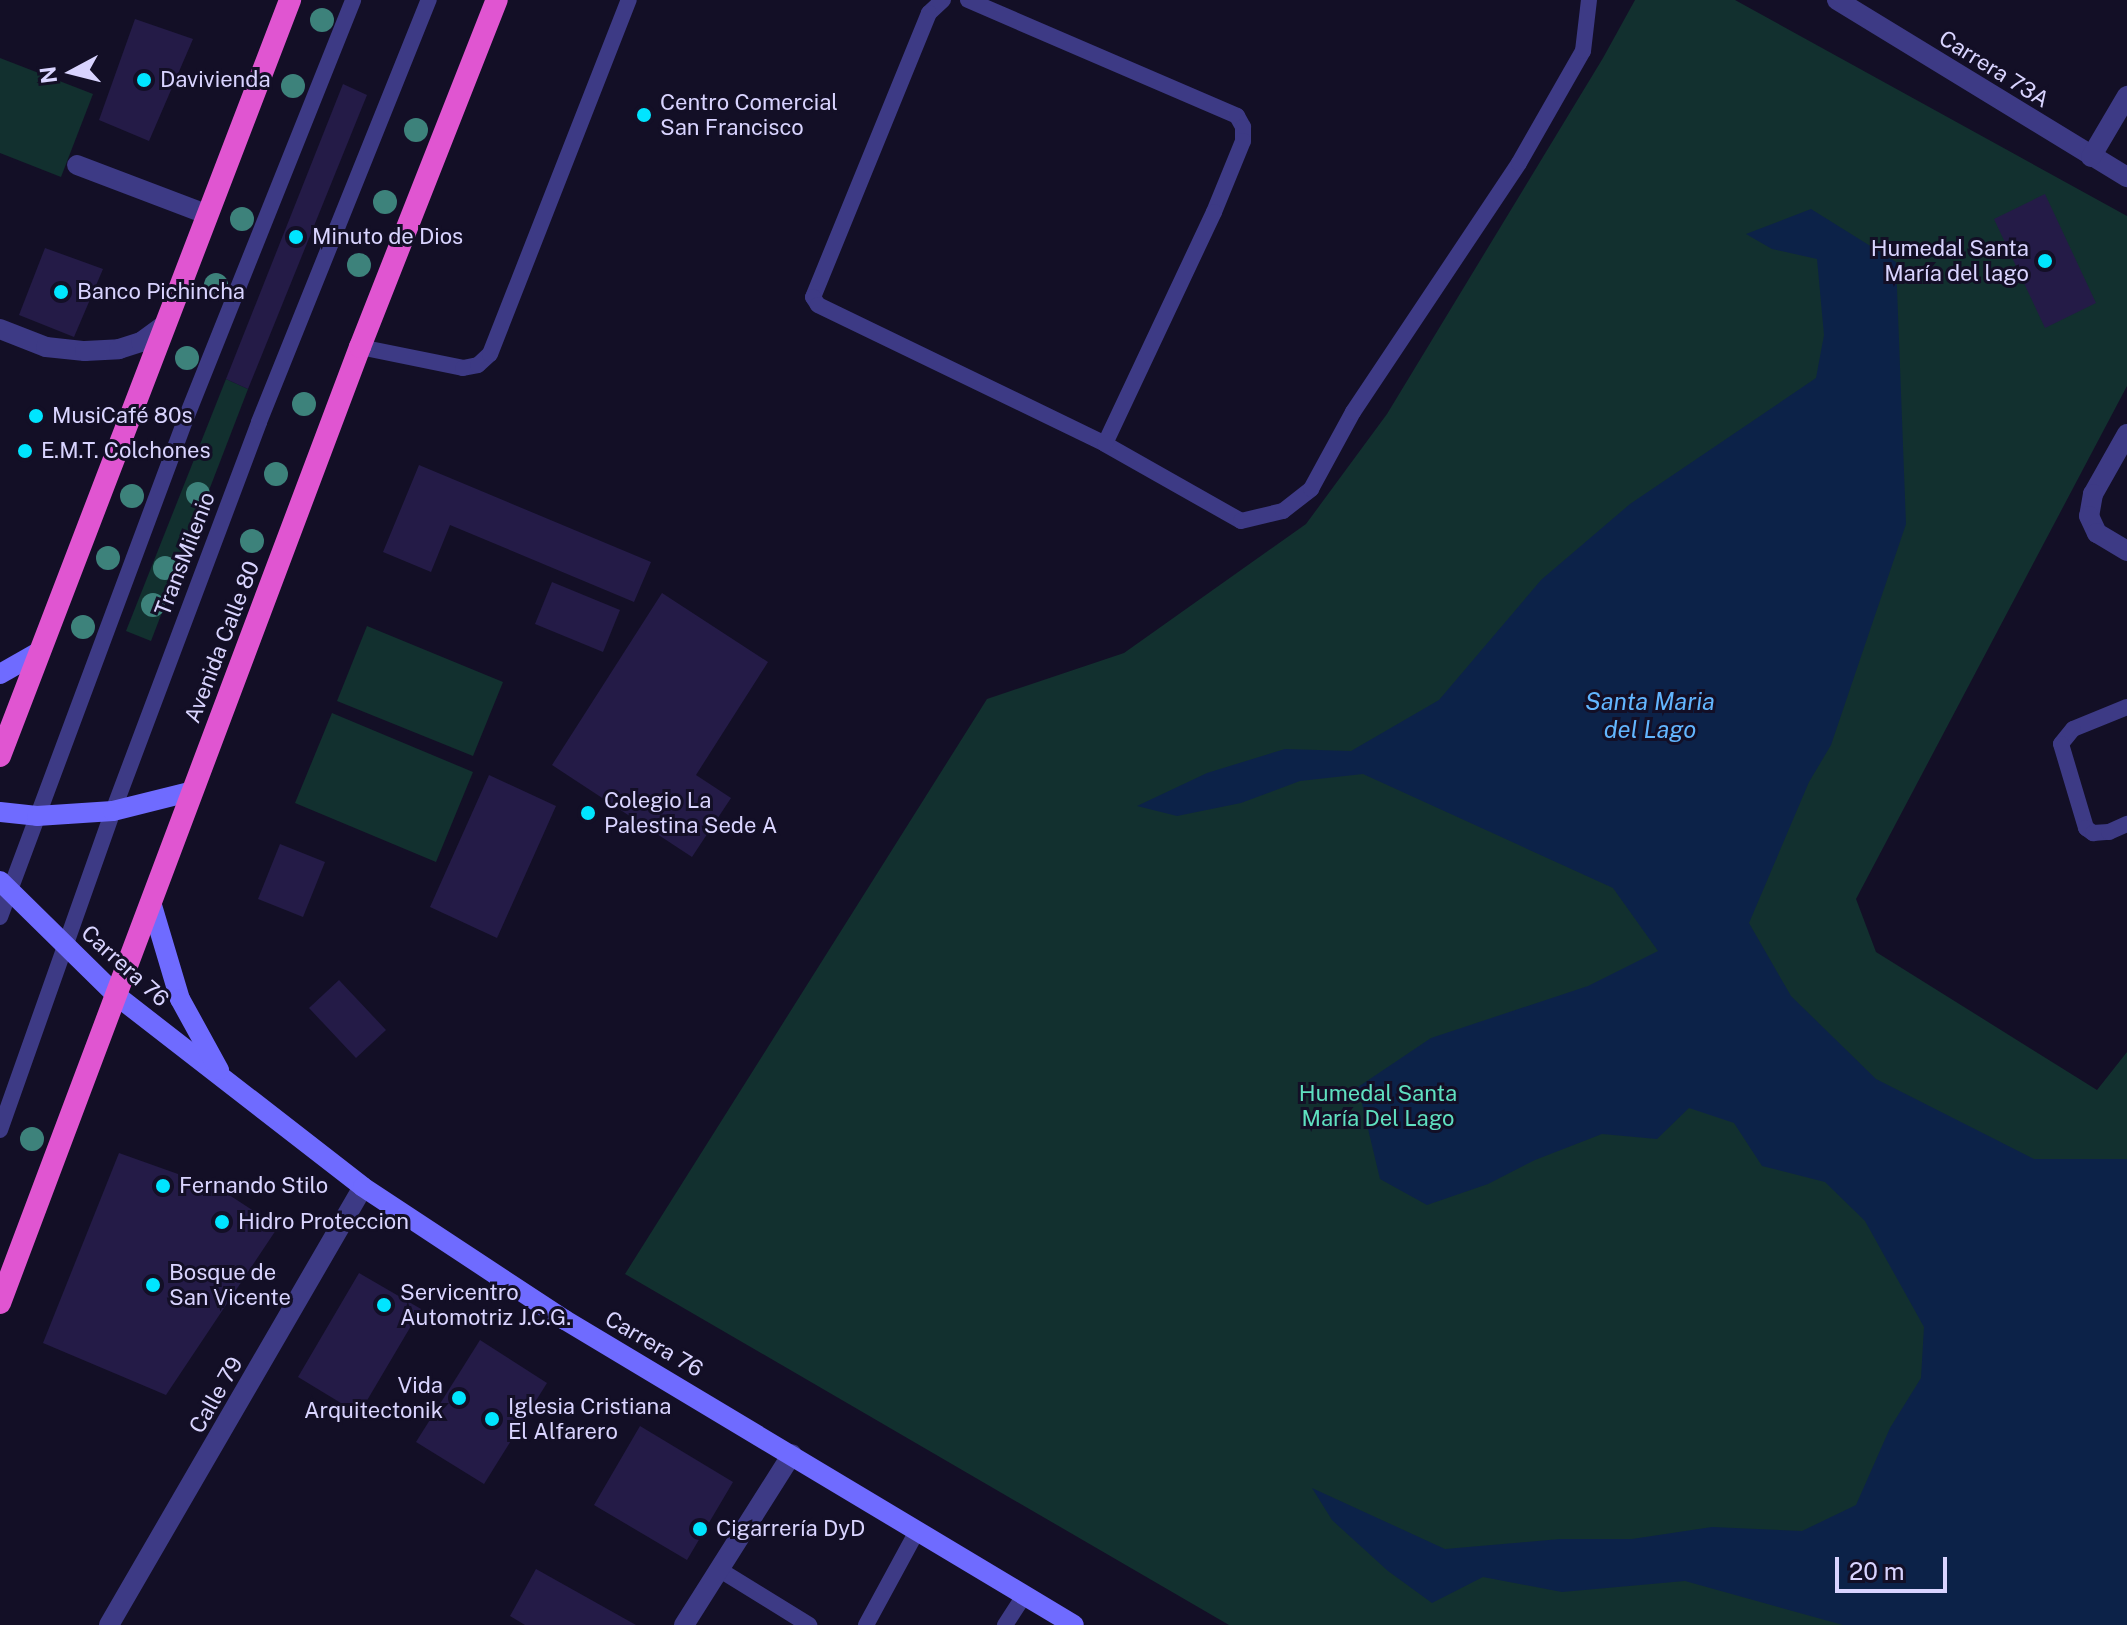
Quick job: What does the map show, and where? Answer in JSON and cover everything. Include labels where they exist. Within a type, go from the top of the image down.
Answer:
[{"type":"highway","points":[[0,756],[290,0]]},
{"type":"highway","name":"Avenida Calle 80","points":[[0,1303],[360,347],[497,0]]},
{"type":"main road","points":[[0,674],[37,653]]},
{"type":"main road","points":[[0,812],[37,816],[113,811],[193,791]]},
{"type":"main road","name":"Carrera 76","points":[[5,886],[117,996],[363,1187],[565,1320],[1074,1625]]},
{"type":"main road","name":"Carrera 76","points":[[151,902],[180,999],[225,1080]]},
{"type":"street","name":"Carrera 73A","points":[[1837,0],[2127,177]]},
{"type":"street","points":[[2091,157],[2127,96]]},
{"type":"street","points":[[77,165],[206,214]]},
{"type":"street","points":[[0,329],[46,347],[85,351],[119,349],[141,342],[163,326]]},
{"type":"street","points":[[2127,434],[2093,494],[2089,516],[2097,533],[2127,551]]},
{"type":"street","name":"Calle 79","points":[[109,1625],[363,1187]]},
{"type":"street","points":[[684,1625],[792,1454]]},
{"type":"lane","points":[[0,917],[5,886],[37,816],[181,432],[353,0]]},
{"type":"lane","name":"TransMilenio","points":[[0,1130],[113,811],[259,422],[429,0]]},
{"type":"lane","points":[[360,347],[463,368],[478,365],[490,354],[629,0]]},
{"type":"lane","points":[[943,0],[929,13],[813,297],[818,305],[1105,444],[1241,521],[1283,511],[1311,489],[1353,412],[1519,163],[1583,51],[1589,0]]},
{"type":"lane","points":[[968,0],[1237,116],[1243,127],[1243,141],[1214,212],[1105,444]]},
{"type":"lane","points":[[2127,707],[2073,729],[2061,744],[2086,828],[2093,833],[2109,832],[2127,824]]},
{"type":"lane","points":[[866,1625],[916,1533]]},
{"type":"lane","points":[[720,1570],[809,1625]]},
{"type":"lane","points":[[1005,1625],[1024,1596]]},
{"type":"green space","name":"Humedal Santa María Del Lago","points":[[1635,0],[1735,0],[2127,216],[2127,386],[1856,899],[1876,952],[2097,1090],[2127,1052],[2127,1625],[1229,1625],[625,1274],[987,699],[1124,653],[1306,524],[1387,414]]},
{"type":"green space","points":[[0,58],[93,94],[61,177],[0,153]]},
{"type":"green space","points":[[226,379],[248,389],[151,641],[126,631]]},
{"type":"green space","points":[[367,626],[503,682],[473,756],[337,701]]},
{"type":"green space","points":[[332,713],[473,772],[436,862],[295,803]]},
{"type":"water","name":"Santa Maria del Lago","points":[[1811,209],[1896,262],[1906,524],[1831,745],[1809,782],[1749,923],[1791,996],[1876,1079],[2034,1159],[2127,1159],[2127,1625],[1843,1625],[1685,1581],[1562,1592],[1483,1577],[1432,1603],[1388,1571],[1332,1520],[1312,1488],[1445,1549],[1560,1539],[1632,1539],[1712,1527],[1802,1531],[1856,1505],[1890,1428],[1921,1378],[1924,1327],[1865,1221],[1825,1182],[1762,1166],[1734,1123],[1689,1108],[1657,1139],[1602,1134],[1535,1160],[1488,1184],[1427,1205],[1380,1179],[1358,1087],[1431,1038],[1588,986],[1658,951],[1613,888],[1363,774],[1300,781],[1241,803],[1177,816],[1137,806],[1207,773],[1285,749],[1351,751],[1439,700],[1541,580],[1630,504],[1816,378],[1824,335],[1817,259],[1772,249],[1746,234]]},
{"type":"building","name":"Davivienda","points":[[135,19],[193,39],[149,141],[99,120]]},
{"type":"building","name":"Minuto de Dios","points":[[343,84],[367,95],[248,389],[226,379]]},
{"type":"building","name":"Humedal Santa María del lago","points":[[2045,194],[2096,303],[2045,328],[1994,219]]},
{"type":"building","name":"Banco Pichincha","points":[[45,248],[103,269],[74,337],[19,315]]},
{"type":"building","points":[[419,465],[651,562],[634,602],[450,525],[431,572],[383,552]]},
{"type":"building","points":[[552,582],[620,610],[603,652],[535,624]]},
{"type":"building","points":[[662,593],[768,662],[696,775],[731,798],[692,857],[552,765]]},
{"type":"building","points":[[489,775],[556,806],[497,938],[430,907]]},
{"type":"building","points":[[280,844],[325,862],[303,917],[258,899]]},
{"type":"building","points":[[339,980],[386,1030],[356,1058],[309,1008]]},
{"type":"building","name":"Bosque de San Vicente","points":[[119,1153],[220,1189],[278,1227],[166,1395],[43,1343]]},
{"type":"building","points":[[359,1273],[421,1309],[359,1414],[298,1377]]},
{"type":"building","name":"Iglesia Cristiana El Alfarero","points":[[480,1340],[547,1383],[484,1484],[416,1442]]},
{"type":"building","points":[[640,1426],[733,1482],[687,1560],[594,1505]]},
{"type":"building","points":[[536,1569],[636,1625],[525,1625],[510,1616]]},
{"type":"place","name":"Davivienda","points":[[144,80]]},
{"type":"place","name":"Centro Comercial San Francisco","points":[[644,115]]},
{"type":"place","name":"Minuto de Dios","points":[[296,237]]},
{"type":"place","name":"Humedal Santa María del lago","points":[[2045,261]]},
{"type":"place","name":"Banco Pichincha","points":[[61,292]]},
{"type":"place","name":"MusiCafé 80s","points":[[36,416]]},
{"type":"place","name":"E.M.T. Colchones","points":[[25,451]]},
{"type":"place","name":"Colegio La Palestina Sede A","points":[[588,813]]},
{"type":"place","name":"Fernando Stilo","points":[[163,1186]]},
{"type":"place","name":"Hidro Proteccion","points":[[222,1222]]},
{"type":"place","name":"Bosque de San Vicente","points":[[153,1285]]},
{"type":"place","name":"Servicentro Automotriz J.C.G.","points":[[384,1305]]},
{"type":"place","name":"Vida Arquitectonik","points":[[459,1398]]},
{"type":"place","name":"Iglesia Cristiana El Alfarero","points":[[492,1419]]},
{"type":"place","name":"Cigarrería DyD","points":[[700,1529]]}]
